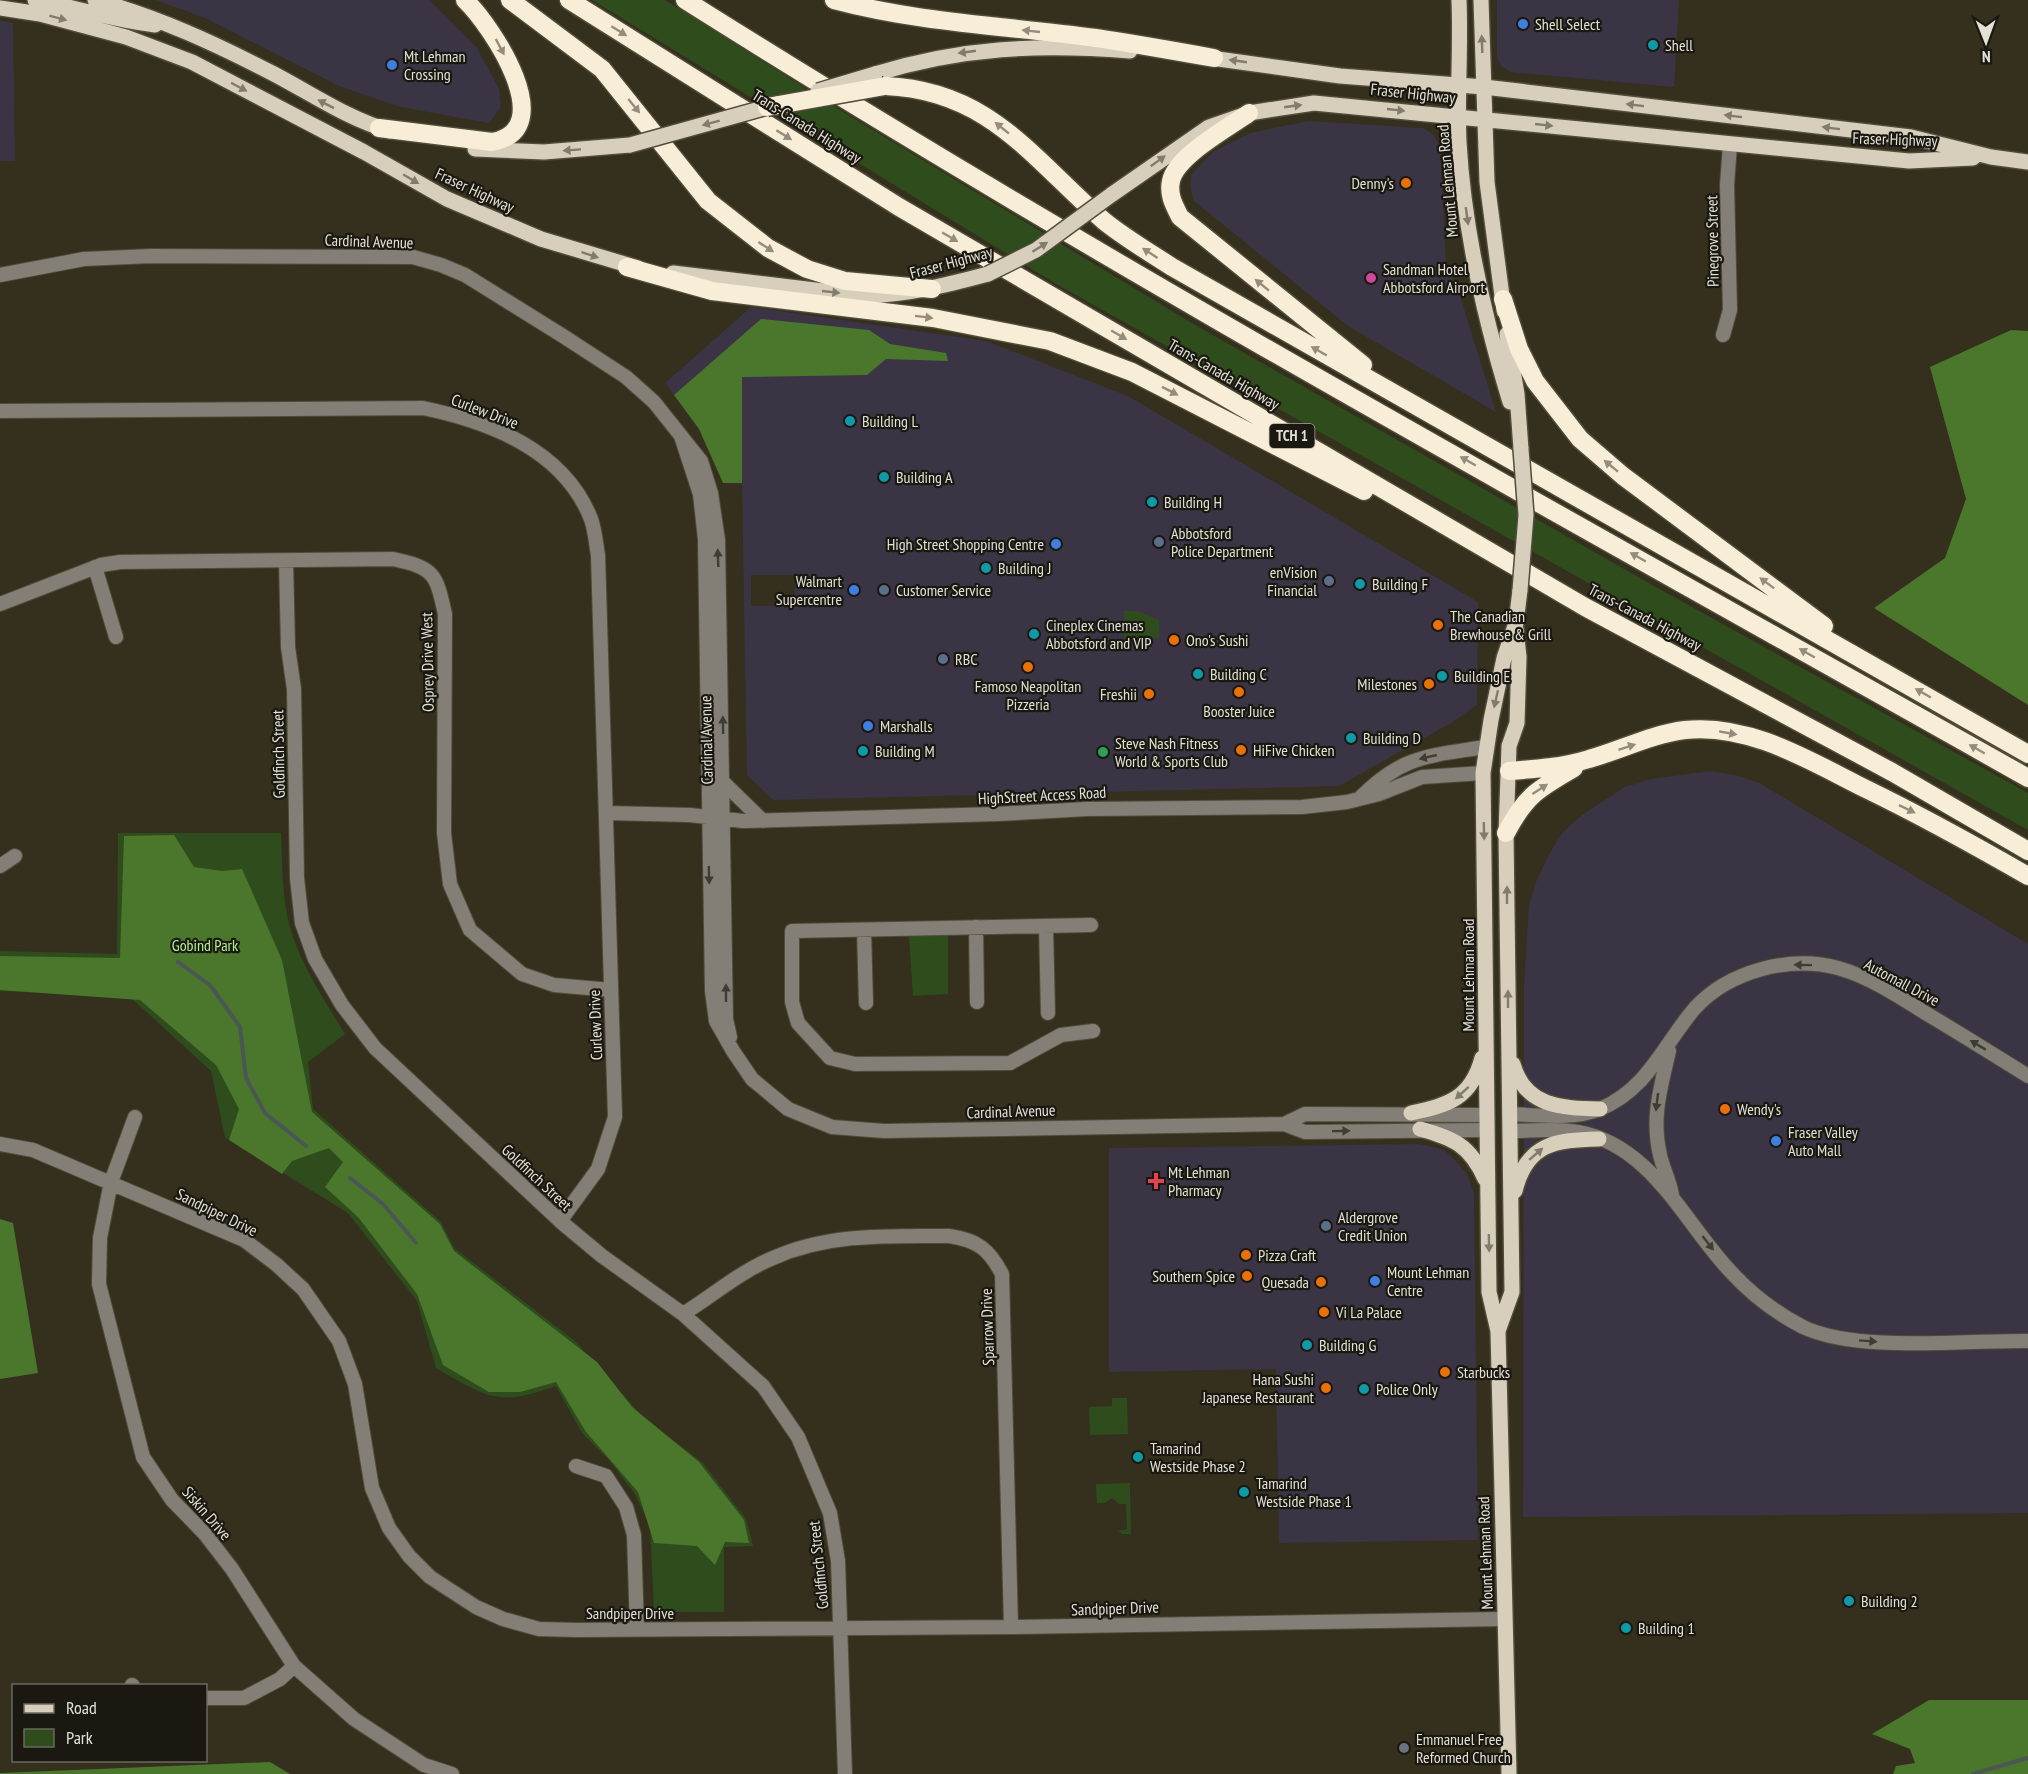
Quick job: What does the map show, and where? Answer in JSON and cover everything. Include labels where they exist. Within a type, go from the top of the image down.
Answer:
[{"type":"highway","points":[[379,128],[492,142],[504,140],[519,126],[523,117],[522,104],[508,62],[496,40],[465,0]]},
{"type":"highway","points":[[510,0],[603,69],[708,201],[761,244],[807,269],[836,279],[932,289]]},
{"type":"highway","name":"Trans-Canada Highway","points":[[569,0],[899,207],[1585,607],[1892,772],[2028,851]]},
{"type":"highway","points":[[685,0],[855,107],[1291,361],[2028,778]]},
{"type":"highway","points":[[834,0],[870,10],[1096,38],[1214,58]]},
{"type":"highway","points":[[767,107],[880,80],[943,94],[974,108],[1000,126],[1106,223],[1182,273],[2028,754]]},
{"type":"highway","points":[[1249,113],[1185,158],[1171,179],[1170,198],[1180,217],[1332,342],[1425,411]]},
{"type":"highway","points":[[627,267],[712,291],[933,318],[1050,341],[1132,372],[1585,607]]},
{"type":"highway","points":[[1503,298],[1519,349],[1535,381],[1580,439],[1623,476],[1880,669]]},
{"type":"highway","points":[[1509,771],[1557,767],[1588,760],[1670,732],[1687,730],[1719,732],[1764,741],[1811,760],[1944,827],[2028,876]]},
{"type":"highway","points":[[1506,833],[1518,810],[1532,793],[1588,760]]},
{"type":"main road","points":[[35,0],[88,10],[132,22],[176,27]]},
{"type":"main road","name":"Fraser Highway","points":[[95,0],[129,9],[176,27],[379,128],[434,143],[507,152],[544,152],[630,145],[767,107]]},
{"type":"main road","name":"Mount Lehman Road","points":[[1460,0],[1459,116],[1465,206],[1473,261],[1517,425]]},
{"type":"main road","name":"Mount Lehman Road","points":[[1481,0],[1488,204],[1517,394],[1517,425],[1526,515],[1516,623],[1519,657],[1517,723],[1509,746],[1506,833],[1512,1292],[1498,1331]]},
{"type":"main road","name":"Fraser Highway","points":[[0,8],[40,14],[126,36],[192,62],[364,152],[447,200],[541,239],[627,267],[866,296],[897,295],[932,289],[988,274],[1057,236],[1111,195],[1209,127],[1249,113],[1314,103],[1909,161],[1991,157]]},
{"type":"main road","name":"Fraser Highway","points":[[880,80],[951,55],[1004,47],[1091,48],[1214,58],[1340,76],[1484,87],[1911,137],[1991,157],[2028,162]]},
{"type":"main road","name":"Mount Lehman Road","points":[[1509,1774],[1498,1331],[1489,1293],[1483,773],[1485,747],[1504,658],[1516,623]]},
{"type":"main road","points":[[1485,747],[1509,746]]},
{"type":"main road","points":[[1483,773],[1509,771]]},
{"type":"main road","points":[[1411,1113],[1448,1104],[1464,1094],[1479,1070],[1486,1043]]},
{"type":"main road","points":[[1508,1044],[1517,1077],[1532,1096],[1571,1108],[1600,1109]]},
{"type":"main road","points":[[1487,1114],[1509,1114]]},
{"type":"main road","points":[[1420,1129],[1450,1137],[1467,1149],[1480,1167],[1488,1184]]},
{"type":"main road","points":[[1487,1130],[1510,1131]]},
{"type":"main road","points":[[1511,1206],[1519,1175],[1537,1151],[1552,1142],[1599,1138]]},
{"type":"street","name":"Pinegrove Street","points":[[1723,335],[1730,310],[1727,185],[1730,145]]},
{"type":"street","name":"Cardinal Avenue","points":[[0,275],[84,259],[413,257],[465,275],[626,377],[654,402],[701,461],[711,493],[718,540],[724,783],[726,1019],[733,1051]]},
{"type":"street","name":"Curlew Drive","points":[[0,411],[423,408],[457,415],[532,448],[557,467],[574,487],[591,521],[598,555],[615,1117],[598,1169],[560,1221]]},
{"type":"street","name":"Cardinal Avenue","points":[[681,436],[700,494],[705,539],[712,991],[716,1022],[752,1079],[788,1109],[832,1127],[884,1131],[1284,1124],[1305,1132],[1487,1130]]},
{"type":"street","name":"Osprey Drive West","points":[[0,604],[95,567],[120,562],[393,560],[422,565],[438,583],[445,614],[445,842],[450,884],[470,930],[491,951],[522,974],[554,985],[611,990]]},
{"type":"street","name":"Goldfinch Street","points":[[286,561],[288,646],[295,720],[297,879],[302,923],[315,959],[342,1005],[375,1048],[560,1221],[683,1314],[763,1386],[798,1437],[830,1514],[838,1561],[844,1774]]},
{"type":"street","points":[[95,567],[116,637]]},
{"type":"street","name":"HighStreet Access Road","points":[[1360,797],[1394,768],[1426,756],[1485,747]]},
{"type":"street","name":"HighStreet Access Road","points":[[723,819],[763,821],[1087,809],[1302,807],[1347,802],[1379,794],[1422,777],[1483,773]]},
{"type":"street","points":[[724,783],[763,821]]},
{"type":"street","points":[[606,813],[723,819]]},
{"type":"street","points":[[0,866],[15,856]]},
{"type":"street","points":[[1091,925],[792,931],[792,1002],[798,1023],[830,1058],[855,1064],[1010,1063],[1061,1035],[1093,1031]]},
{"type":"street","points":[[1046,926],[1048,1013]]},
{"type":"street","points":[[975,927],[977,1002]]},
{"type":"street","points":[[864,930],[866,1004]]},
{"type":"street","name":"Automall Drive","points":[[1672,1197],[1660,1157],[1655,1123],[1658,1092],[1670,1045],[1678,1029],[1697,1006],[1722,987],[1766,966],[1805,965],[1838,968],[1889,990],[2028,1076]]},
{"type":"street","name":"Automall Drive","points":[[1509,1114],[1561,1115],[1600,1109],[1635,1087],[1670,1045]]},
{"type":"street","name":"Cardinal Avenue","points":[[1284,1124],[1305,1114],[1487,1114]]},
{"type":"street","name":"Siskin Drive","points":[[135,1117],[111,1182],[100,1238],[99,1284],[143,1457],[172,1500],[205,1534],[232,1569],[294,1666],[354,1719],[423,1769],[452,1774]]},
{"type":"street","name":"Automall Drive","points":[[1510,1131],[1578,1132],[1615,1145],[1634,1158],[1672,1197],[1730,1272],[1768,1306],[1805,1328],[1844,1340],[1884,1343],[2028,1341]]},
{"type":"street","name":"Sandpiper Drive","points":[[0,1144],[33,1150],[244,1240],[303,1289],[339,1341],[355,1384],[367,1467],[381,1508],[398,1543],[430,1577],[476,1607],[539,1629],[1011,1627],[1505,1619]]},
{"type":"street","name":"Sparrow Drive","points":[[683,1314],[770,1259],[798,1248],[830,1240],[949,1236],[966,1238],[982,1245],[992,1254],[1002,1274],[1011,1627]]},
{"type":"street","points":[[576,1466],[606,1476],[626,1507],[634,1535],[637,1630]]},
{"type":"street","points":[[207,1698],[244,1698],[280,1679],[294,1666]]},
{"type":"shaded area","name":"Mt Lehman Crossing","points":[[156,0],[429,0],[477,48],[499,89],[501,107],[489,123],[400,107],[339,86],[205,18]]},
{"type":"shaded area","points":[[1497,0],[1679,0],[1674,87],[1511,72],[1501,66],[1497,57]]},
{"type":"shaded area","points":[[0,21],[13,23],[15,161],[0,161]]},
{"type":"shaded area","name":"Sandman Hotel Abbotsford Airport","points":[[1308,121],[1423,128],[1434,135],[1440,148],[1446,261],[1460,296],[1496,412],[1348,326],[1194,201],[1190,187],[1191,175],[1213,152],[1250,133]]},
{"type":"shaded area","points":[[751,307],[986,341],[1128,396],[1478,602],[1477,705],[1451,723],[1339,786],[773,800],[747,775],[742,484],[723,483],[699,429],[665,383]],"holes":[[[751,575],[795,575],[795,605],[751,606]]]},
{"type":"shaded area","name":"Fraser Valley Auto Mall","points":[[1709,771],[1735,775],[1759,783],[2028,944],[2028,1513],[1523,1517],[1524,987],[1529,905],[1536,882],[1549,854],[1563,832],[1582,815],[1625,787],[1652,779]]},
{"type":"shaded area","name":"Mount Lehman Centre","points":[[1420,1144],[1444,1150],[1468,1176],[1474,1193],[1478,1540],[1279,1543],[1276,1369],[1109,1372],[1109,1148]]},
{"type":"green space","points":[[592,0],[665,0],[840,110],[1190,322],[1654,586],[2028,793],[2028,830],[1058,285]]},
{"type":"green space","points":[[761,319],[869,330],[890,344],[946,353],[948,361],[886,359],[867,375],[742,377],[742,483],[723,483],[699,429],[674,395]]},
{"type":"green space","points":[[2011,330],[2028,331],[2028,705],[1874,608],[1945,558],[1966,499],[1930,367]]},
{"type":"green space","points":[[1124,611],[1137,611],[1159,620],[1159,638],[1124,639]]},
{"type":"green space","name":"Gobind Park","points":[[118,833],[281,833],[288,921],[308,972],[345,1034],[308,1062],[313,1109],[441,1222],[454,1248],[575,1341],[643,1417],[703,1463],[746,1519],[753,1546],[724,1547],[724,1612],[659,1612],[654,1609],[650,1526],[635,1494],[609,1460],[582,1433],[556,1386],[520,1396],[493,1396],[468,1386],[436,1368],[417,1301],[348,1213],[225,1137],[211,1071],[130,997],[0,991],[0,951],[117,954]]},
{"type":"green space","name":"Gobind Park","points":[[174,835],[194,867],[222,871],[242,869],[282,960],[312,1112],[440,1224],[454,1251],[597,1362],[632,1407],[699,1462],[744,1520],[749,1543],[725,1542],[715,1565],[697,1546],[654,1543],[638,1492],[586,1432],[556,1382],[520,1392],[489,1392],[443,1365],[417,1294],[358,1217],[325,1187],[343,1162],[329,1148],[292,1161],[282,1174],[229,1140],[239,1109],[216,1065],[140,1000],[0,990],[0,956],[120,958],[124,836]]},
{"type":"green space","points":[[948,934],[948,994],[913,996],[909,936]]},
{"type":"green space","points":[[0,1219],[13,1223],[38,1373],[0,1379]]},
{"type":"green space","points":[[1112,1398],[1127,1398],[1128,1434],[1090,1435],[1089,1407],[1112,1406]]},
{"type":"green space","points":[[1130,1483],[1131,1534],[1122,1534],[1118,1531],[1127,1529],[1126,1504],[1119,1504],[1112,1498],[1105,1503],[1097,1503],[1096,1484]]},
{"type":"green space","points":[[1929,1700],[2028,1700],[2028,1774],[1893,1774],[1896,1766],[1915,1763],[1910,1749],[1872,1734]]},
{"type":"green space","points":[[270,1762],[290,1774],[0,1774],[0,1773]]},
{"type":"waterway","points":[[178,962],[210,985],[240,1027],[246,1078],[265,1113],[306,1146]]},
{"type":"waterway","points":[[350,1178],[383,1204],[416,1243]]},
{"type":"waterway","points":[[1973,1774],[2028,1758]]},
{"type":"place","name":"Shell Select","points":[[1523,24]]},
{"type":"place","name":"Shell","points":[[1653,45]]},
{"type":"place","name":"Mt Lehman Crossing","points":[[392,65]]},
{"type":"place","name":"Denny's","points":[[1406,183]]},
{"type":"place","name":"Sandman Hotel Abbotsford Airport","points":[[1371,278]]},
{"type":"place","name":"Building L","points":[[850,421]]},
{"type":"place","name":"Building A","points":[[884,477]]},
{"type":"place","name":"Building H","points":[[1152,502]]},
{"type":"place","name":"Abbotsford Police Department","points":[[1159,542]]},
{"type":"place","name":"High Street Shopping Centre","points":[[1056,544]]},
{"type":"place","name":"Building J","points":[[986,568]]},
{"type":"place","name":"enVision Financial","points":[[1329,581]]},
{"type":"place","name":"Building F","points":[[1360,584]]},
{"type":"place","name":"Walmart Supercentre","points":[[854,590]]},
{"type":"place","name":"Customer Service","points":[[884,590]]},
{"type":"place","name":"The Canadian Brewhouse & Grill","points":[[1438,625]]},
{"type":"place","name":"Cineplex Cinemas Abbotsford and VIP","points":[[1034,634]]},
{"type":"place","name":"Ono's Sushi","points":[[1174,640]]},
{"type":"place","name":"RBC","points":[[943,659]]},
{"type":"place","name":"Famoso Neapolitan Pizzeria","points":[[1028,667]]},
{"type":"place","name":"Building C","points":[[1198,674]]},
{"type":"place","name":"Building E","points":[[1442,676]]},
{"type":"place","name":"Milestones","points":[[1429,684]]},
{"type":"place","name":"Booster Juice","points":[[1239,692]]},
{"type":"place","name":"Freshii","points":[[1149,694]]},
{"type":"place","name":"Marshalls","points":[[868,726]]},
{"type":"place","name":"Building D","points":[[1351,738]]},
{"type":"place","name":"HiFive Chicken","points":[[1241,750]]},
{"type":"place","name":"Building M","points":[[863,751]]},
{"type":"place","name":"Steve Nash Fitness World & Sports Club","points":[[1103,752]]},
{"type":"place","name":"Wendy's","points":[[1725,1109]]},
{"type":"place","name":"Fraser Valley Auto Mall","points":[[1776,1141]]},
{"type":"place","name":"Mt Lehman Pharmacy","points":[[1156,1181]]},
{"type":"place","name":"Aldergrove Credit Union","points":[[1326,1226]]},
{"type":"place","name":"Pizza Craft","points":[[1246,1255]]},
{"type":"place","name":"Southern Spice","points":[[1247,1276]]},
{"type":"place","name":"Mount Lehman Centre","points":[[1375,1281]]},
{"type":"place","name":"Quesada","points":[[1321,1282]]},
{"type":"place","name":"Vi La Palace","points":[[1324,1312]]},
{"type":"place","name":"Building G","points":[[1307,1345]]},
{"type":"place","name":"Starbucks","points":[[1445,1372]]},
{"type":"place","name":"Hana Sushi Japanese Restaurant","points":[[1326,1388]]},
{"type":"place","name":"Police Only","points":[[1364,1389]]},
{"type":"place","name":"Tamarind Westside Phase 2","points":[[1138,1457]]},
{"type":"place","name":"Tamarind Westside Phase 1","points":[[1244,1492]]},
{"type":"place","name":"Building 2","points":[[1849,1601]]},
{"type":"place","name":"Building 1","points":[[1626,1628]]},
{"type":"place","name":"Emmanuel Free Reformed Church","points":[[1404,1748]]}]
